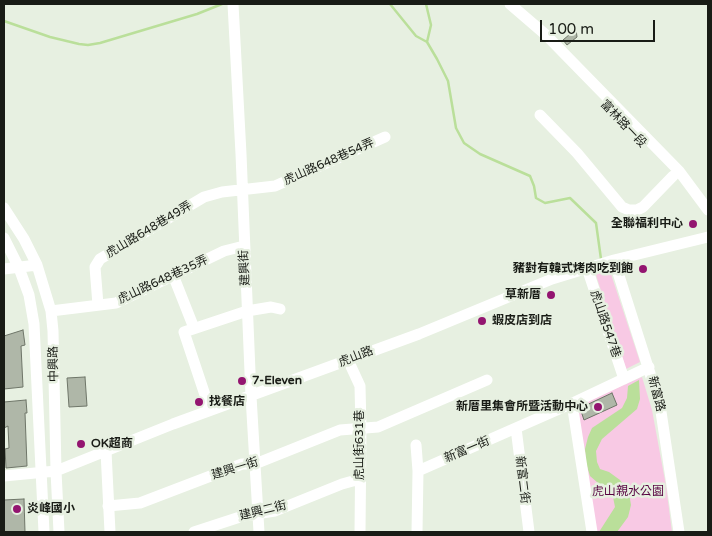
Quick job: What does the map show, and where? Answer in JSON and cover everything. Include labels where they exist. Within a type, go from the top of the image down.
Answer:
[{"type":"street","name":"建興街","points":[[232,4],[243,189],[244,246],[259,532]]},
{"type":"street","name":"富林路一段","points":[[510,4],[559,48],[679,171],[708,210]]},
{"type":"street","name":"富林路一段","points":[[538,30],[544,39],[673,176],[708,220]]},
{"type":"street","points":[[540,115],[577,153],[622,207],[629,210],[637,210],[643,207],[673,176]]},
{"type":"street","name":"虎山路648巷54弄","points":[[243,189],[275,186],[385,137]]},
{"type":"street","name":"虎山路648巷49弄","points":[[98,305],[95,267],[100,259],[204,197],[243,189]]},
{"type":"street","name":"中興路","points":[[4,208],[37,264],[51,311],[59,532]]},
{"type":"street","name":"虎山路","points":[[4,476],[56,471],[210,410],[471,313],[552,278],[614,260],[708,237]]},
{"type":"street","name":"中興路","points":[[4,238],[19,268],[29,296],[34,324],[44,532]]},
{"type":"street","name":"虎山路648巷35弄","points":[[51,311],[116,303],[224,251],[244,246]]},
{"type":"street","name":"新富路","points":[[614,260],[660,405],[679,532]]},
{"type":"street","points":[[4,269],[37,264]]},
{"type":"street","name":"虎山路547巷","points":[[586,268],[624,379]]},
{"type":"street","points":[[173,275],[210,410]]},
{"type":"street","points":[[189,330],[248,311],[271,307],[280,309]]},
{"type":"street","name":"虎山街631巷","points":[[348,360],[360,386],[360,532]]},
{"type":"street","name":"新富一街","points":[[418,471],[649,367]]},
{"type":"street","name":"建興一街","points":[[108,506],[140,503],[242,464],[255,464],[340,430],[378,427],[488,380]]},
{"type":"street","points":[[572,403],[592,532]]},
{"type":"street","name":"新富二街","points":[[516,428],[529,532]]},
{"type":"street","points":[[416,446],[418,471],[417,532]]},
{"type":"street","points":[[106,451],[110,532]]},
{"type":"street","name":"建興二街","points":[[194,532],[243,516],[275,511],[342,484],[360,479]]},
{"type":"green space","points":[[609,268],[640,362],[626,369],[596,275]]},
{"type":"green space","name":"虎山親水公園","points":[[642,377],[652,410],[666,486],[672,532],[594,532],[576,406]]},
{"type":"shaded area","points":[[639,380],[640,399],[637,409],[602,439],[596,451],[600,469],[609,472],[620,480],[629,493],[631,505],[628,517],[617,532],[599,532],[615,507],[613,497],[590,476],[586,463],[585,449],[588,437],[592,428],[622,408],[627,398],[628,386]]},
{"type":"building","points":[[576,29],[577,37],[567,45],[563,40]]},
{"type":"building","points":[[23,330],[25,345],[21,346],[23,387],[4,389],[4,336]]},
{"type":"building","points":[[85,377],[87,406],[69,407],[67,378]]},
{"type":"building","name":"新厝里集會所暨活動中心","points":[[612,393],[617,405],[584,420],[580,408]]},
{"type":"building","points":[[26,400],[27,466],[6,468],[5,449],[9,448],[8,426],[4,428],[4,402]]},
{"type":"building","points":[[24,499],[25,532],[4,532],[4,500]]},
{"type":"waterway","points":[[4,21],[50,37],[88,45],[197,14],[222,4]]},
{"type":"waterway","points":[[390,4],[416,36],[427,42],[437,59],[448,81],[456,128],[464,143],[480,154],[530,176],[536,198],[545,203],[570,198],[596,223],[601,259]]},
{"type":"waterway","points":[[426,4],[431,25],[427,42]]},
{"type":"place","name":"全聯福利中心","points":[[693,224]]},
{"type":"place","name":"豬對有韓式烤肉吃到飽","points":[[643,269]]},
{"type":"place","name":"草新厝","points":[[551,295]]},
{"type":"place","name":"蝦皮店到店","points":[[482,321]]},
{"type":"place","name":"7-Eleven","points":[[242,381]]},
{"type":"place","name":"找餐店","points":[[199,402]]},
{"type":"place","name":"新厝里集會所暨活動中心","points":[[598,407]]},
{"type":"place","name":"OK超商","points":[[81,444]]},
{"type":"place","name":"炎峰國小","points":[[17,509]]}]
